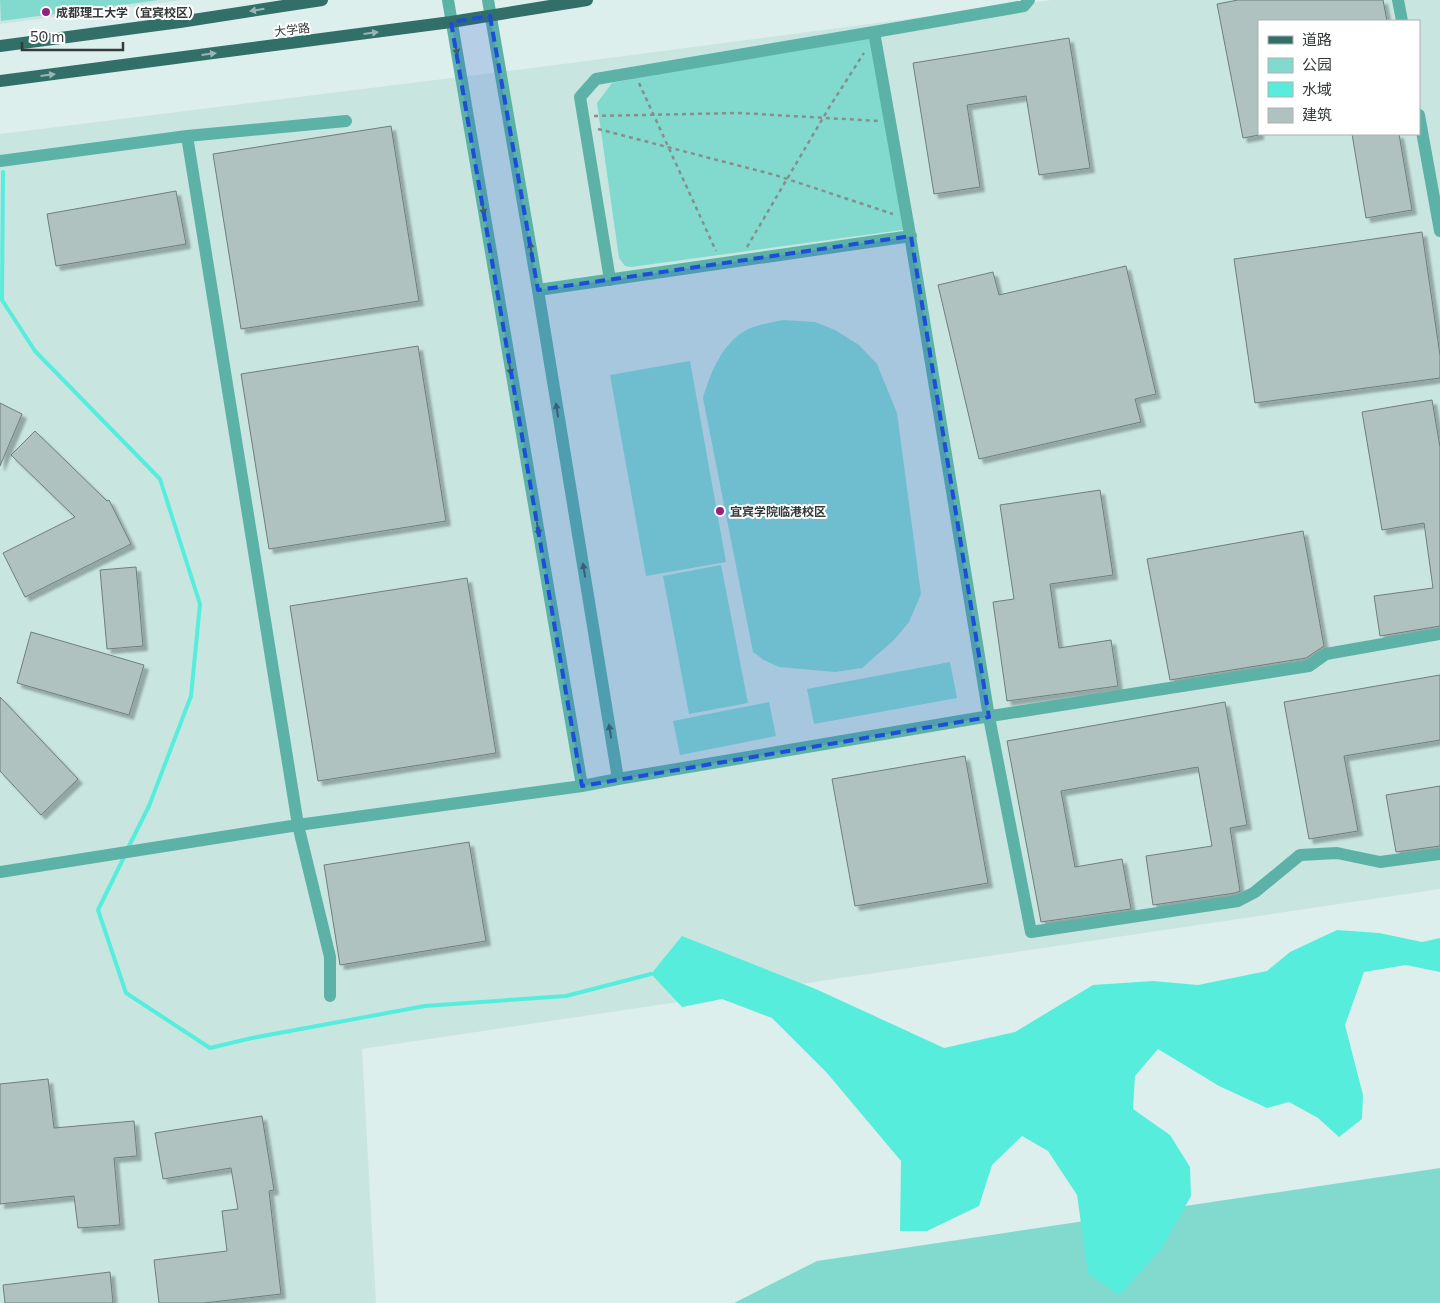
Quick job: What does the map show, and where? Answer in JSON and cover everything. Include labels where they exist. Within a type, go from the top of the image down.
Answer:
[{"type":"main road","name":"大学路","points":[[0,46],[180,22],[322,0]]},
{"type":"main road","name":"大学路","points":[[0,81],[451,22],[587,0]]},
{"type":"street","points":[[448,0],[582,786]]},
{"type":"street","points":[[488,0],[538,290],[618,779]]},
{"type":"street","points":[[610,280],[580,98],[596,79],[874,34],[1024,6],[1029,0]]},
{"type":"street","points":[[1398,0],[1402,20]]},
{"type":"street","points":[[874,34],[908,219],[989,717],[1031,932],[1238,901],[1255,892],[1300,855],[1337,853],[1380,862],[1440,854]]},
{"type":"street","points":[[0,162],[187,136],[346,120]]},
{"type":"street","points":[[1420,121],[1440,231]]},
{"type":"street","points":[[187,136],[298,825],[330,957],[330,996]]},
{"type":"street","points":[[538,290],[910,236]]},
{"type":"street","points":[[0,872],[298,825],[582,786],[989,717],[1309,666],[1326,654],[1440,634]]},
{"type":"path","points":[[738,261],[874,34]]},
{"type":"path","points":[[634,72],[722,264]]},
{"type":"path","points":[[584,120],[652,114],[739,113],[890,122]]},
{"type":"path","points":[[584,120],[667,147],[787,178],[908,219]]},
{"type":"highlighted area","points":[[490,16],[538,290],[911,236],[989,717],[582,786],[451,22]]},
{"type":"shaded area","name":"成都理工大学（宜宾校区）","points":[[0,0],[183,0],[0,24]]},
{"type":"shaded area","name":"宜宾学院临港校区","points":[[1052,0],[1440,0],[1440,889],[362,1049],[376,1303],[0,1303],[0,134],[525,69]]},
{"type":"green space","name":"成都理工大学（宜宾校区）","points":[[0,0],[159,0],[1,21]]},
{"type":"green space","points":[[874,32],[909,229],[631,267],[625,266],[619,258],[597,103],[612,83]]},
{"type":"green space","points":[[783,320],[815,322],[835,330],[859,345],[877,364],[897,413],[921,594],[909,622],[894,640],[862,668],[835,672],[779,667],[753,652],[703,398],[720,356],[734,339],[753,327]]},
{"type":"green space","points":[[690,361],[726,562],[646,576],[610,375]]},
{"type":"green space","points":[[721,565],[748,703],[689,714],[663,576]]},
{"type":"green space","points":[[950,662],[957,698],[814,724],[807,689]]},
{"type":"green space","points":[[769,702],[776,736],[680,755],[673,721]]},
{"type":"green space","points":[[1440,1168],[1440,1303],[734,1303],[817,1261]]},
{"type":"water","points":[[1337,930],[1379,933],[1422,942],[1440,938],[1440,972],[1406,965],[1364,972],[1345,1025],[1363,1095],[1362,1119],[1339,1137],[1318,1118],[1289,1102],[1267,1108],[1219,1086],[1158,1049],[1135,1076],[1133,1109],[1170,1135],[1190,1167],[1191,1196],[1162,1248],[1119,1295],[1088,1273],[1077,1195],[1048,1151],[1022,1136],[992,1165],[979,1206],[927,1231],[900,1231],[901,1161],[827,1073],[772,1018],[722,999],[682,1007],[651,974],[682,936],[818,990],[944,1048],[1015,1032],[1093,985],[1153,981],[1198,985],[1267,971],[1290,952]]},
{"type":"building","points":[[1238,0],[1383,0],[1387,20],[1258,20],[1259,135],[1243,138],[1217,4]]},
{"type":"building","points":[[1069,38],[1090,168],[1039,175],[1026,96],[967,105],[980,187],[934,194],[913,63]]},
{"type":"building","points":[[391,126],[419,301],[241,329],[213,154]]},
{"type":"building","points":[[1352,135],[1399,135],[1412,210],[1366,218]]},
{"type":"building","points":[[176,191],[186,244],[56,266],[47,214]]},
{"type":"building","points":[[1422,232],[1440,355],[1440,378],[1255,403],[1234,259]]},
{"type":"building","points":[[1126,266],[1156,394],[1135,399],[1141,422],[979,459],[938,285],[993,272],[999,295]]},
{"type":"building","points":[[418,346],[446,521],[269,549],[241,374]]},
{"type":"building","points":[[1432,400],[1440,447],[1440,626],[1380,636],[1374,596],[1433,588],[1424,523],[1382,530],[1362,412]]},
{"type":"building","points":[[0,403],[22,414],[0,466]]},
{"type":"building","points":[[35,431],[107,501],[109,500],[131,544],[25,597],[3,553],[75,517],[11,455]]},
{"type":"building","points":[[1100,490],[1113,575],[1050,584],[1059,648],[1111,640],[1118,686],[1007,701],[993,602],[1014,599],[1000,505]]},
{"type":"building","points":[[1303,531],[1324,646],[1306,658],[1170,680],[1147,559]]},
{"type":"building","points":[[136,567],[143,646],[107,649],[100,570]]},
{"type":"building","points":[[467,578],[496,753],[318,781],[290,606]]},
{"type":"building","points":[[31,632],[144,665],[129,715],[17,683]]},
{"type":"building","points":[[1440,675],[1440,740],[1344,756],[1358,831],[1309,839],[1284,702]]},
{"type":"building","points":[[0,697],[78,779],[41,815],[0,771]]},
{"type":"building","points":[[1225,702],[1247,825],[1230,828],[1240,891],[1153,905],[1146,856],[1212,846],[1198,767],[1061,791],[1075,867],[1122,859],[1131,909],[1041,922],[1007,741]]},
{"type":"building","points":[[965,756],[988,883],[855,906],[832,779]]},
{"type":"building","points":[[1440,786],[1440,846],[1396,852],[1386,795]]},
{"type":"building","points":[[469,842],[486,941],[340,965],[324,865]]},
{"type":"building","points":[[48,1079],[54,1128],[134,1121],[137,1156],[114,1158],[120,1225],[78,1228],[74,1196],[0,1204],[0,1084]]},
{"type":"building","points":[[262,1116],[274,1190],[269,1191],[281,1294],[204,1303],[159,1303],[154,1260],[227,1251],[222,1211],[238,1209],[231,1168],[163,1179],[155,1133]]},
{"type":"building","points":[[110,1272],[113,1303],[5,1303],[3,1285]]},
{"type":"waterway","points":[[3,172],[2,300],[35,351],[160,479],[200,604],[191,696],[149,806],[128,848]]},
{"type":"waterway","points":[[125,855],[98,910],[126,993],[210,1048],[252,1038],[425,1006],[566,996],[651,974]]},
{"type":"place","name":"成都理工大学（宜宾校区）","points":[[46,12]]},
{"type":"place","name":"宜宾学院临港校区","points":[[720,511]]}]
